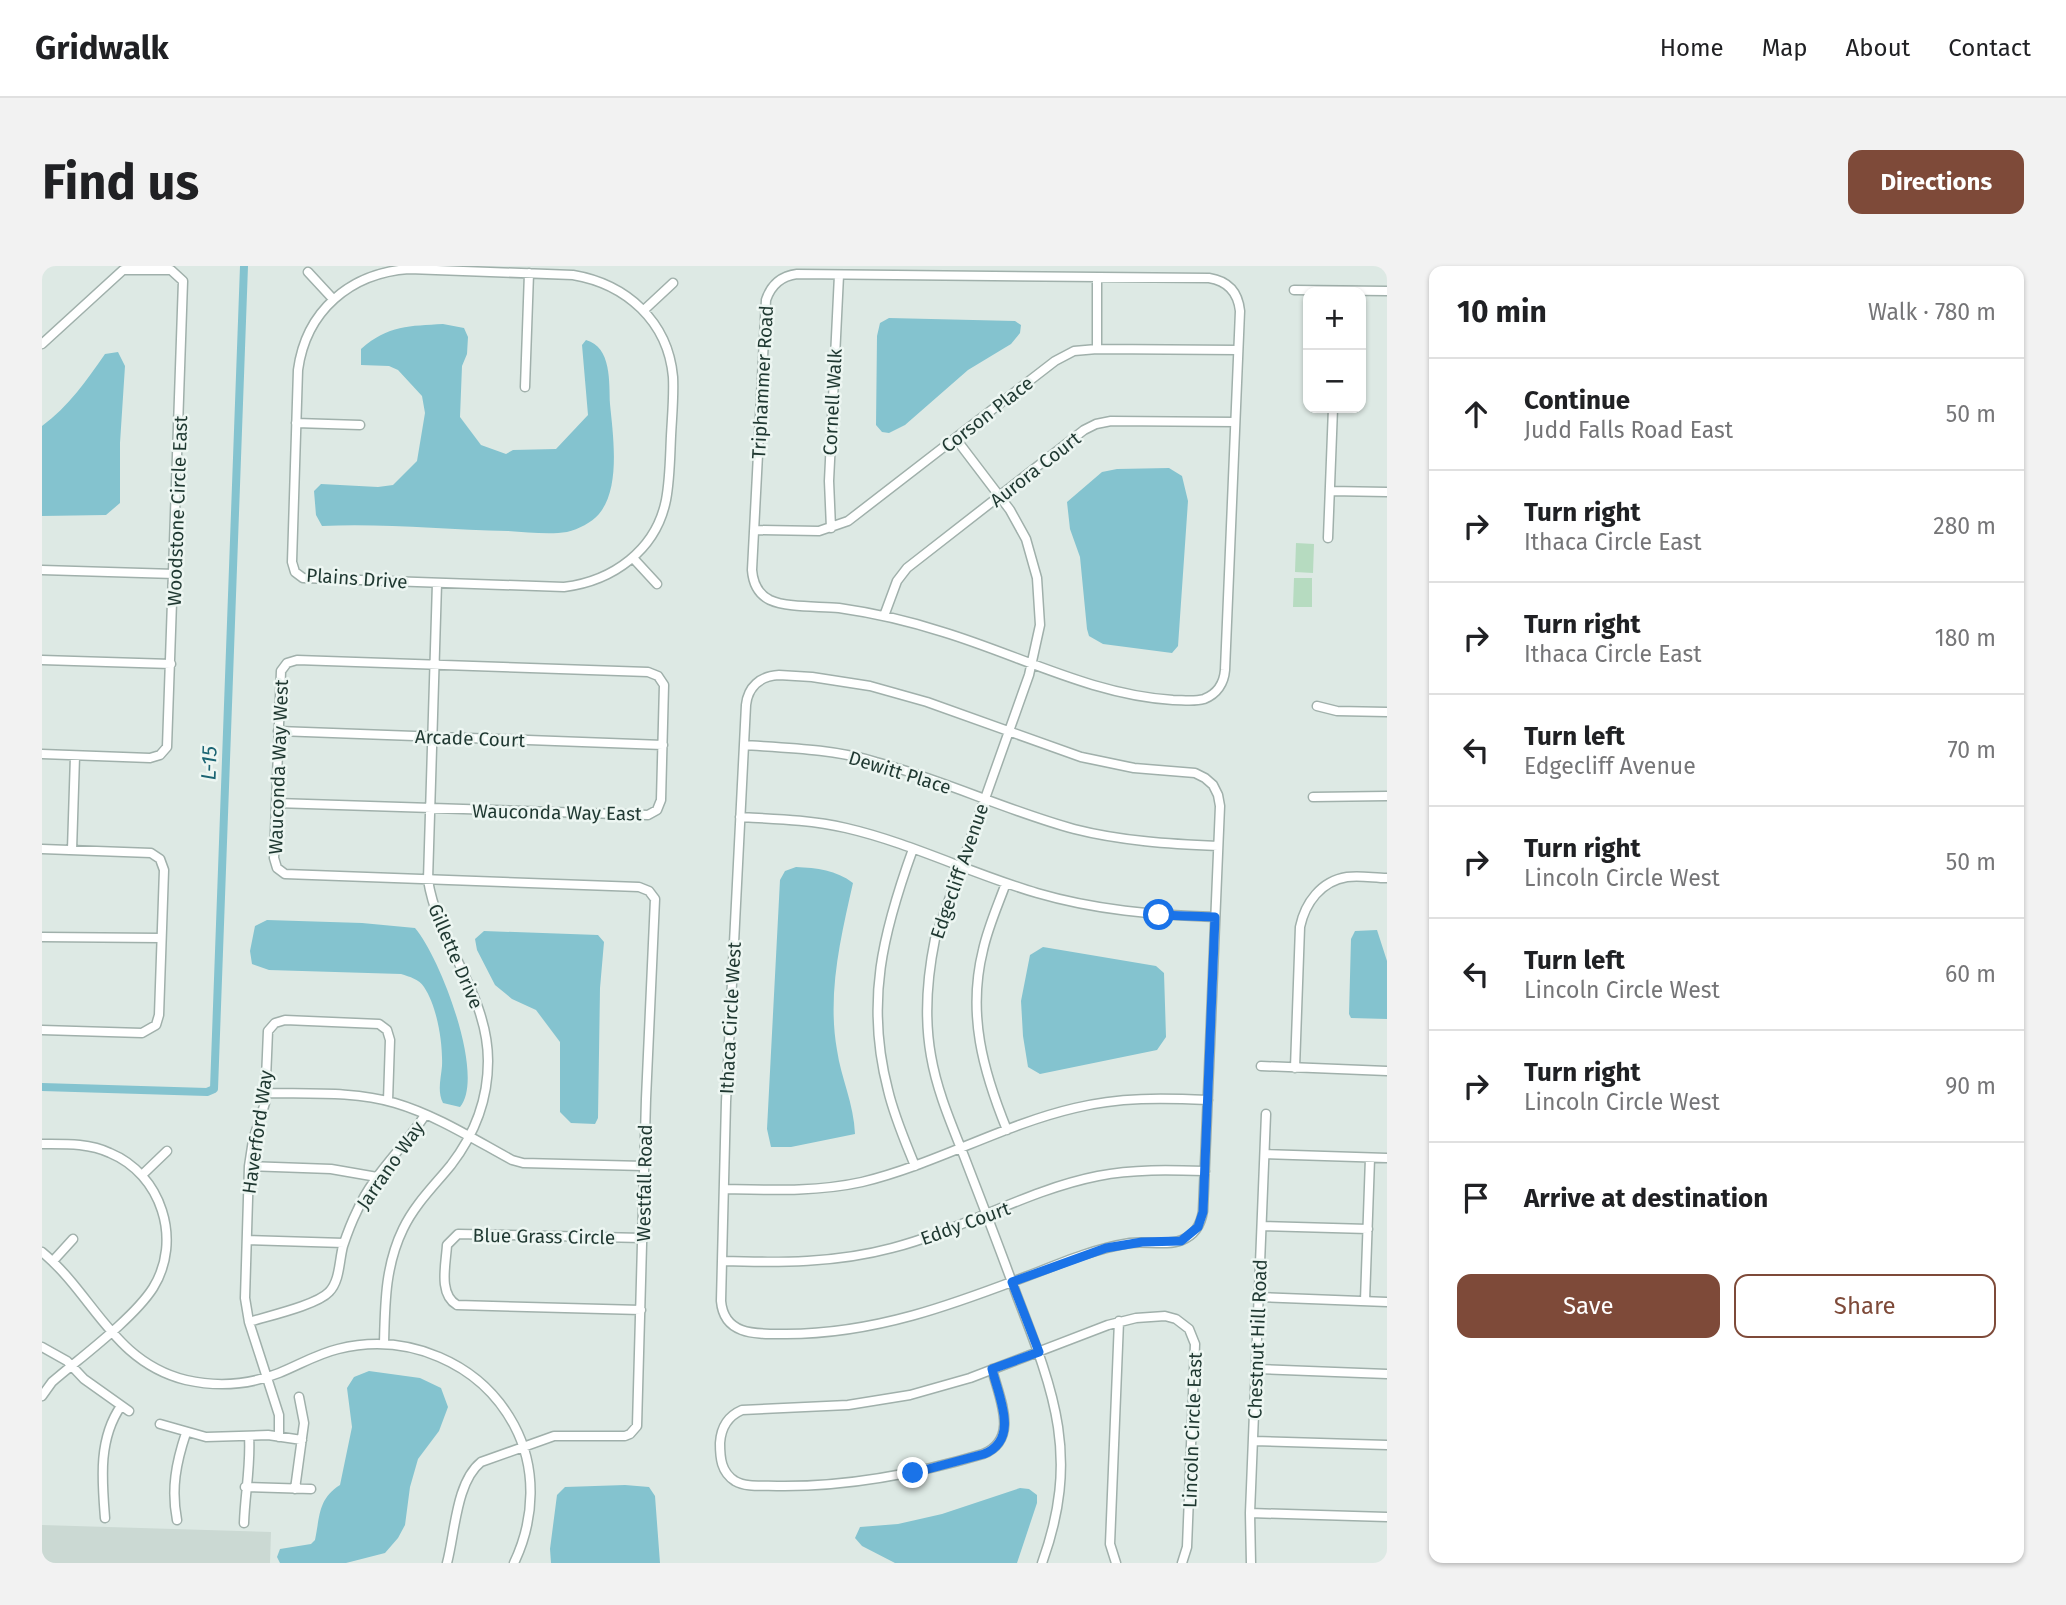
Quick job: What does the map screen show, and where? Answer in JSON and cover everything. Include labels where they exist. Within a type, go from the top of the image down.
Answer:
[{"type":"street","name":"Woodstone Circle East","points":[[42,344],[128,268],[166,269],[176,272],[184,287],[169,741],[160,755],[150,758],[75,756]]},
{"type":"street","name":"Plains Drive","points":[[394,270],[529,273],[573,275],[603,282],[624,293],[644,310],[660,332],[668,352],[673,377],[673,400],[666,503],[654,531],[633,558],[600,579],[572,586],[303,578],[295,572],[292,562],[298,370],[304,345],[317,317],[333,299],[355,283],[394,270]]},
{"type":"street","points":[[308,272],[333,299]]},
{"type":"street","points":[[525,387],[529,273]]},
{"type":"street","name":"Triphammer Road","points":[[839,275],[1209,278],[1220,280],[1233,290],[1238,300],[1238,350],[1225,670],[1223,681],[1217,690],[1198,701],[1136,695],[1089,684],[947,633],[884,616],[832,607],[777,603],[759,591],[752,576],[767,295],[773,286],[786,276],[839,275]]},
{"type":"street","name":"Cornell Walk","points":[[831,528],[828,481],[839,275]]},
{"type":"street","points":[[1097,277],[1097,349]]},
{"type":"street","points":[[644,310],[673,283]]},
{"type":"street","points":[[1294,290],[1303,290]]},
{"type":"street","points":[[1366,291],[1387,291]]},
{"type":"street","name":"Corson Place","points":[[754,530],[806,532],[831,528],[859,514],[1064,355],[1084,349],[1238,350]]},
{"type":"street","points":[[1328,538],[1333,413]]},
{"type":"street","name":"Aurora Court","points":[[884,616],[903,572],[1084,430],[1111,421],[1235,422]]},
{"type":"street","points":[[296,423],[360,425]]},
{"type":"street","name":"Edgecliff Avenue","points":[[956,439],[1000,495],[1026,539],[1037,578],[1040,625],[1032,664],[934,939],[926,1005],[928,1032],[935,1075],[1054,1398],[1061,1457],[1056,1512],[1042,1563]]},
{"type":"street","points":[[1329,491],[1387,492]]},
{"type":"street","points":[[633,558],[657,584]]},
{"type":"street","points":[[42,570],[175,574]]},
{"type":"street","name":"Gillette Drive","points":[[384,1344],[386,1287],[396,1244],[413,1211],[469,1137],[486,1083],[483,1020],[472,990],[433,908],[428,880],[437,583]]},
{"type":"street","points":[[42,660],[171,664]]},
{"type":"street","name":"Wauconda Way West","points":[[428,880],[285,874],[276,868],[274,858],[281,671],[292,661],[434,665]]},
{"type":"street","name":"Wauconda Way East","points":[[429,808],[648,815],[657,810],[661,800],[663,745],[664,685],[654,673],[434,665]]},
{"type":"street","name":"Ithaca Circle West","points":[[1009,731],[927,702],[870,686],[812,677],[779,675],[763,679],[751,690],[746,700],[724,1189],[723,1312],[728,1322],[737,1329],[752,1334],[816,1333],[873,1326],[934,1311],[1012,1282]]},
{"type":"street","points":[[1317,706],[1337,711],[1387,712]]},
{"type":"street","name":"Arcade Court","points":[[278,731],[663,745]]},
{"type":"street","points":[[1009,731],[1107,763],[1195,773],[1205,778],[1216,790],[1219,800],[1202,1217],[1195,1232],[1175,1242],[1142,1242],[1106,1248],[1012,1282]]},
{"type":"street","name":"Dewitt Place","points":[[744,745],[847,755],[900,768],[1049,822],[1105,836],[1218,846]]},
{"type":"street","points":[[42,754],[75,756],[72,849]]},
{"type":"street","points":[[1313,797],[1387,796]]},
{"type":"street","points":[[276,803],[429,808]]},
{"type":"street","points":[[740,817],[822,823],[876,836],[1006,883],[1097,908],[1159,915],[1215,917]]},
{"type":"street","points":[[42,849],[146,852],[160,859],[164,870],[159,1015],[152,1029],[142,1033],[42,1030]]},
{"type":"street","points":[[913,849],[885,936],[877,1019],[888,1090],[915,1166]]},
{"type":"street","points":[[1295,1068],[1302,915],[1315,893],[1336,880],[1348,877],[1387,878]]},
{"type":"street","name":"Westfall Road","points":[[428,880],[639,887],[653,895],[656,905],[644,1166],[638,1420],[634,1430],[625,1436],[560,1436],[485,1460],[470,1474],[464,1488],[447,1563]]},
{"type":"street","points":[[1006,883],[982,951],[976,988],[976,1011],[981,1055],[1007,1130]]},
{"type":"street","points":[[42,937],[161,939]]},
{"type":"street","name":"Haverford Way","points":[[279,1437],[279,1415],[249,1322],[245,1298],[249,1166],[266,1093],[268,1031],[275,1023],[285,1020],[379,1024],[389,1035],[388,1101]]},
{"type":"street","points":[[1261,1066],[1387,1071]]},
{"type":"street","points":[[266,1093],[354,1096],[388,1101],[425,1115],[523,1163],[644,1166]]},
{"type":"street","points":[[724,1189],[788,1191],[837,1186],[885,1176],[1052,1114],[1101,1102],[1157,1098],[1208,1100]]},
{"type":"street","name":"Chestnut Hill Road","points":[[1251,1563],[1250,1513],[1266,1114]]},
{"type":"street","name":"Jarrano Way","points":[[249,1322],[326,1295],[336,1282],[344,1243],[358,1208],[377,1177],[425,1115]]},
{"type":"street","points":[[42,1144],[88,1146],[124,1160],[142,1175],[153,1190],[163,1213],[167,1238],[165,1257],[157,1281],[147,1297],[48,1386],[42,1396]]},
{"type":"street","points":[[142,1175],[167,1152]]},
{"type":"street","points":[[1265,1154],[1387,1158]]},
{"type":"street","points":[[1365,1301],[1370,1158]]},
{"type":"street","points":[[249,1166],[331,1169],[377,1177]]},
{"type":"street","name":"Eddy Court","points":[[722,1261],[804,1262],[858,1256],[923,1239],[1054,1189],[1097,1176],[1136,1171],[1205,1171]]},
{"type":"street","points":[[1262,1226],[1368,1229]]},
{"type":"street","name":"Blue Grass Circle","points":[[641,1310],[457,1305],[448,1298],[445,1288],[447,1245],[458,1234],[643,1238]]},
{"type":"street","points":[[53,1261],[73,1239]]},
{"type":"street","points":[[247,1240],[344,1243]]},
{"type":"street","points":[[42,1252],[75,1284],[110,1332],[135,1356],[150,1366],[183,1379],[230,1384],[267,1377],[336,1349],[384,1344],[430,1352],[467,1372],[499,1403],[523,1446],[529,1474],[530,1510],[522,1545],[514,1563]]},
{"type":"street","points":[[1259,1297],[1387,1302]]},
{"type":"street","name":"Lincoln Circle East","points":[[992,1369],[1006,1425],[1001,1441],[984,1454],[901,1475],[818,1485],[746,1485],[731,1477],[722,1463],[720,1438],[723,1427],[732,1415],[742,1410],[817,1408],[879,1401],[940,1387],[1119,1321],[1147,1316],[1171,1317],[1185,1325],[1194,1338],[1187,1547],[1182,1563]]},
{"type":"street","points":[[1116,1563],[1110,1544],[1119,1321]]},
{"type":"street","points":[[42,1347],[71,1365],[84,1379],[125,1408],[109,1426],[103,1462],[105,1518]]},
{"type":"street","points":[[1256,1369],[1387,1374]]},
{"type":"street","points":[[295,1489],[304,1413],[299,1397]]},
{"type":"street","points":[[160,1424],[206,1437],[249,1436],[302,1440]]},
{"type":"street","points":[[177,1520],[173,1493],[174,1477],[186,1433]]},
{"type":"street","points":[[244,1522],[249,1436]]},
{"type":"street","points":[[1253,1441],[1387,1446]]},
{"type":"street","points":[[245,1487],[311,1489]]},
{"type":"street","points":[[1250,1513],[1387,1517]]},
{"type":"shaded area","points":[[42,1525],[271,1532],[270,1563],[42,1563]]},
{"type":"green space","points":[[1296,543],[1314,544],[1313,573],[1295,572]]},
{"type":"green space","points":[[1294,578],[1312,578],[1312,607],[1293,607]]},
{"type":"water","points":[[889,318],[1015,321],[1021,325],[1020,333],[1011,344],[968,370],[905,425],[889,433],[882,432],[876,425],[877,336],[880,323]]},
{"type":"water","points":[[443,324],[464,328],[468,337],[467,354],[462,366],[460,417],[481,445],[506,454],[513,450],[556,449],[588,415],[582,345],[586,340],[601,350],[609,376],[614,461],[606,503],[592,520],[571,531],[553,533],[392,526],[322,526],[316,515],[314,491],[321,484],[378,487],[393,485],[417,461],[425,413],[422,396],[398,370],[389,366],[361,365],[361,349],[390,331],[410,326]]},
{"type":"water","points":[[118,352],[125,366],[120,443],[120,503],[106,515],[42,516],[42,426],[69,402],[105,354]]},
{"type":"water","points":[[1169,468],[1182,476],[1188,501],[1178,646],[1172,653],[1103,644],[1089,636],[1087,629],[1080,557],[1070,529],[1067,502],[1102,472],[1117,469]]},
{"type":"water","points":[[796,867],[826,870],[853,883],[837,965],[834,1029],[855,1134],[791,1147],[771,1147],[767,1129],[780,880],[785,871]]},
{"type":"water","points":[[267,920],[362,923],[415,928],[447,989],[464,1044],[467,1092],[460,1107],[443,1103],[441,1099],[440,1036],[436,1014],[422,984],[401,974],[269,970],[252,964],[250,951],[255,926]]},
{"type":"water","points":[[1377,930],[1387,961],[1387,1019],[1351,1018],[1351,939],[1355,931]]},
{"type":"water","points":[[484,931],[598,935],[604,942],[600,988],[598,1118],[595,1124],[571,1123],[560,1112],[560,1042],[536,1010],[512,999],[495,985],[477,950],[475,939]]},
{"type":"water","points":[[1043,947],[1156,966],[1164,973],[1166,1037],[1157,1050],[1040,1074],[1028,1067],[1021,1001],[1030,955]]},
{"type":"water","points":[[369,1371],[420,1378],[441,1388],[448,1407],[439,1431],[418,1459],[410,1487],[405,1525],[385,1553],[346,1563],[280,1563],[277,1557],[280,1549],[311,1544],[315,1540],[324,1502],[340,1485],[352,1427],[347,1388],[354,1377]]},
{"type":"water","points":[[565,1487],[649,1487],[655,1496],[660,1563],[551,1563],[550,1549],[557,1495]]},
{"type":"water","points":[[1020,1488],[1029,1489],[1037,1495],[1037,1503],[1017,1563],[895,1563],[862,1546],[855,1538],[860,1527],[898,1524],[942,1514]]},
{"type":"waterway","name":"L-15","points":[[42,1087],[207,1092],[214,1089],[244,266]]},
{"type":"route","points":[[913,1473],[984,1454],[1001,1441],[1006,1425],[992,1369],[1039,1352],[1012,1282],[1106,1248],[1142,1242],[1181,1241],[1195,1232],[1201,1222],[1215,917],[1159,915]]}]
